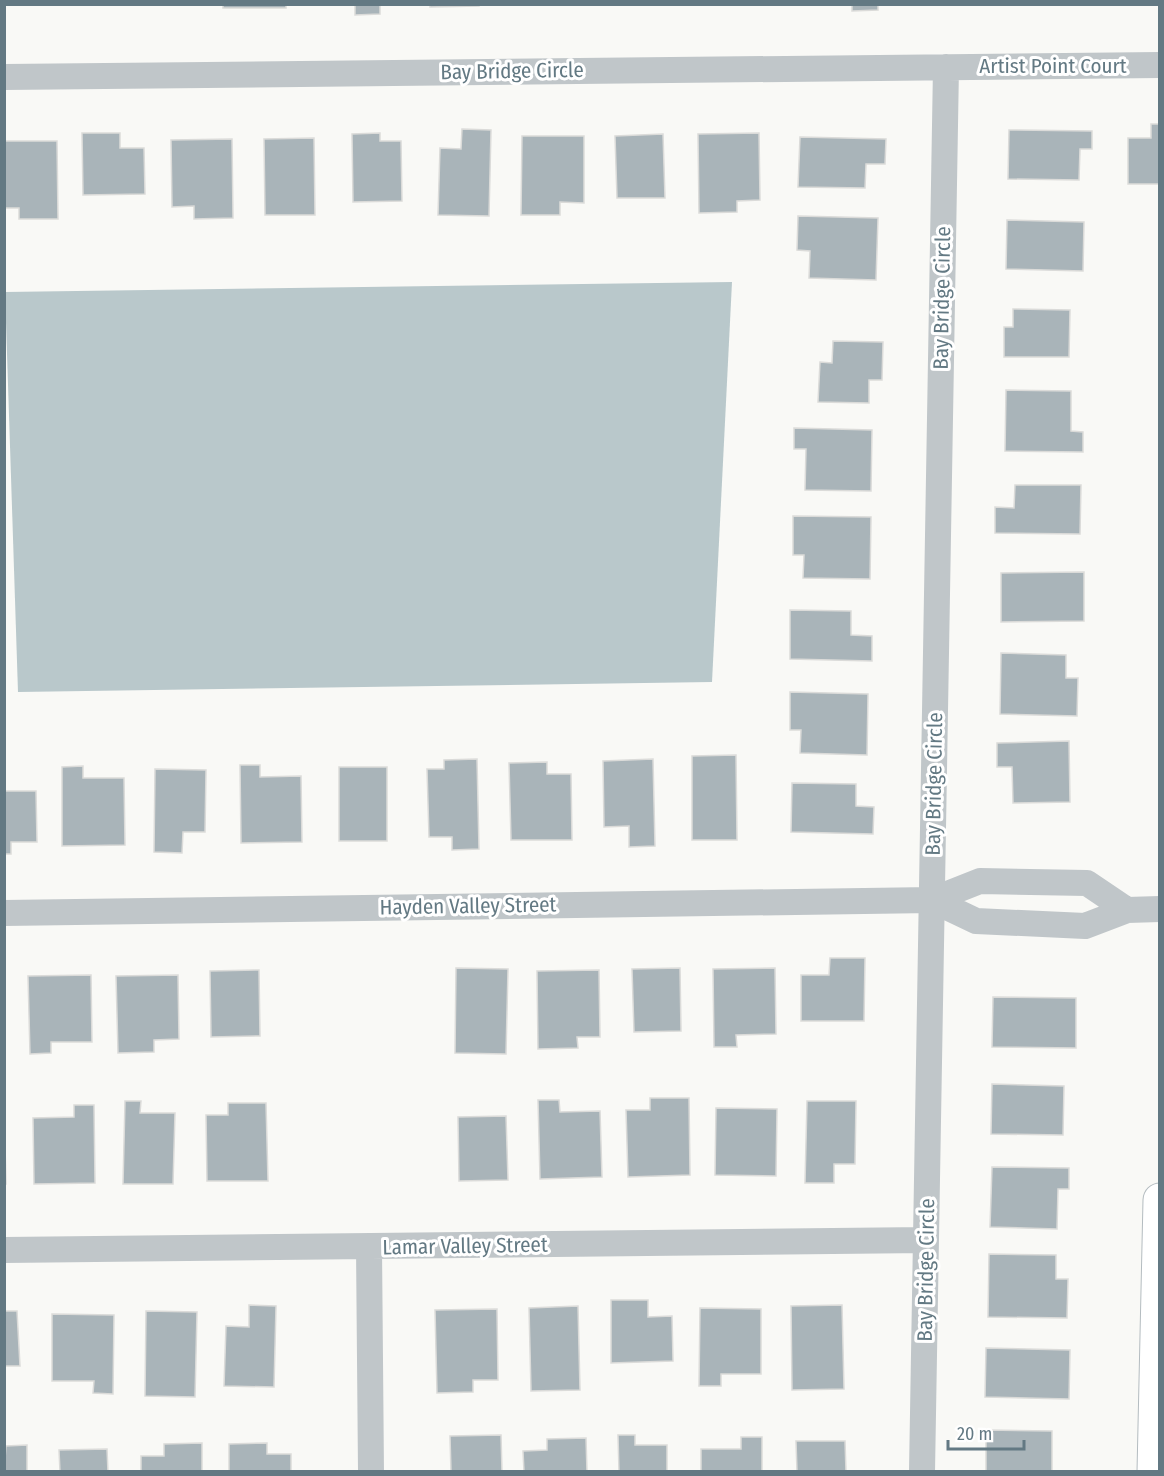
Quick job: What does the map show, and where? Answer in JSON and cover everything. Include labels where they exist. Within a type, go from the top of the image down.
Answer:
[{"type":"main road","points":[[1155,1472],[1160,1200]]},
{"type":"street","name":"Artist Point Court","points":[[946,67],[1160,65]]},
{"type":"street","name":"Bay Bridge Circle","points":[[4,77],[946,67],[922,1472]]},
{"type":"street","name":"Hayden Valley Street","points":[[4,913],[932,900],[980,881],[1087,883],[1127,910]]},
{"type":"street","name":"Hayden Valley Street","points":[[932,900],[976,921],[1085,926],[1127,910],[1160,909]]},
{"type":"street","name":"Lamar Valley Street","points":[[4,1250],[926,1240]]},
{"type":"street","points":[[369,1247],[371,1472]]},
{"type":"shaded area","points":[[732,282],[712,682],[18,692],[5,292]]},
{"type":"building","points":[[223,4],[286,4],[286,8],[223,8]]},
{"type":"building","points":[[355,4],[380,4],[380,14],[355,15]]},
{"type":"building","points":[[430,4],[479,4],[479,6],[430,7]]},
{"type":"building","points":[[852,4],[878,4],[878,10],[852,11]]},
{"type":"building","points":[[1151,124],[1160,124],[1160,184],[1128,184],[1128,138],[1151,138]]},
{"type":"building","points":[[462,129],[491,130],[489,216],[438,215],[440,148],[461,149]]},
{"type":"building","points":[[1009,130],[1092,131],[1092,149],[1080,149],[1079,180],[1008,179]]},
{"type":"building","points":[[82,133],[120,133],[120,148],[144,148],[145,194],[83,195]]},
{"type":"building","points":[[380,133],[380,141],[401,141],[402,201],[353,202],[352,134]]},
{"type":"building","points":[[759,133],[760,200],[737,201],[737,212],[699,213],[698,134]]},
{"type":"building","points":[[663,134],[665,198],[617,198],[615,136]]},
{"type":"building","points":[[522,136],[584,136],[584,203],[560,202],[560,215],[521,215]]},
{"type":"building","points":[[800,137],[886,139],[885,164],[866,164],[865,188],[798,187]]},
{"type":"building","points":[[314,138],[315,215],[265,215],[264,139]]},
{"type":"building","points":[[232,139],[233,218],[194,219],[194,206],[172,207],[171,140]]},
{"type":"building","points":[[4,141],[57,141],[58,219],[19,219],[19,208],[4,208]]},
{"type":"building","points":[[798,216],[878,218],[876,280],[809,278],[810,251],[797,250]]},
{"type":"building","points":[[1007,220],[1084,222],[1083,271],[1006,269]]},
{"type":"building","points":[[1013,309],[1070,310],[1069,357],[1004,357],[1004,327],[1013,327]]},
{"type":"building","points":[[833,341],[883,342],[882,380],[869,380],[869,403],[818,402],[820,362],[832,363]]},
{"type":"building","points":[[1006,390],[1071,391],[1071,431],[1083,432],[1083,452],[1005,451]]},
{"type":"building","points":[[794,428],[872,430],[871,491],[805,490],[806,449],[794,449]]},
{"type":"building","points":[[1015,485],[1081,485],[1080,534],[995,533],[995,507],[1014,508]]},
{"type":"building","points":[[793,516],[871,517],[870,579],[803,578],[804,555],[793,555]]},
{"type":"building","points":[[1084,572],[1084,621],[1001,622],[1001,573]]},
{"type":"building","points":[[790,610],[851,611],[851,635],[872,636],[872,661],[790,659]]},
{"type":"building","points":[[1001,653],[1066,655],[1066,678],[1078,678],[1077,716],[1000,714]]},
{"type":"building","points":[[790,692],[868,694],[867,755],[800,753],[801,730],[790,730]]},
{"type":"building","points":[[1069,741],[1070,802],[1013,803],[1012,767],[997,767],[997,743]]},
{"type":"building","points":[[736,755],[737,840],[692,840],[692,756]]},
{"type":"building","points":[[477,759],[479,849],[452,850],[452,837],[429,837],[427,769],[444,769],[444,760]]},
{"type":"building","points":[[653,759],[655,846],[629,847],[629,826],[604,827],[603,761]]},
{"type":"building","points":[[547,762],[547,774],[571,774],[572,840],[511,840],[509,763]]},
{"type":"building","points":[[240,765],[260,765],[260,777],[301,776],[302,842],[241,843]]},
{"type":"building","points":[[83,766],[83,778],[124,778],[125,845],[62,846],[62,767]]},
{"type":"building","points":[[339,767],[387,767],[387,841],[339,841]]},
{"type":"building","points":[[155,769],[206,770],[205,832],[183,832],[182,853],[154,852]]},
{"type":"building","points":[[792,783],[856,784],[856,806],[874,807],[873,834],[791,832]]},
{"type":"building","points":[[4,791],[36,791],[37,842],[11,842],[11,854],[4,854]]},
{"type":"building","points":[[830,958],[865,958],[864,1021],[801,1021],[801,975],[829,975]]},
{"type":"building","points":[[456,968],[508,969],[506,1054],[455,1053]]},
{"type":"building","points":[[680,968],[681,1031],[634,1032],[632,969]]},
{"type":"building","points":[[775,968],[776,1034],[736,1035],[737,1047],[714,1047],[713,969]]},
{"type":"building","points":[[259,970],[260,1036],[211,1037],[210,971]]},
{"type":"building","points":[[599,970],[600,1037],[577,1037],[578,1048],[538,1049],[537,971]]},
{"type":"building","points":[[91,975],[92,1042],[51,1042],[51,1053],[30,1054],[28,976]]},
{"type":"building","points":[[178,975],[179,1039],[154,1040],[154,1052],[118,1053],[116,976]]},
{"type":"building","points":[[993,997],[1076,998],[1076,1048],[992,1047]]},
{"type":"building","points":[[992,1084],[1064,1086],[1063,1135],[991,1134]]},
{"type":"building","points":[[650,1098],[689,1098],[690,1175],[628,1177],[626,1110],[650,1110]]},
{"type":"building","points":[[538,1100],[559,1100],[560,1112],[600,1111],[602,1177],[540,1179]]},
{"type":"building","points":[[125,1101],[141,1101],[140,1113],[175,1113],[173,1184],[123,1184]]},
{"type":"building","points":[[807,1101],[856,1101],[855,1164],[834,1164],[834,1183],[805,1183]]},
{"type":"building","points":[[228,1103],[266,1103],[268,1181],[207,1181],[206,1115],[228,1115]]},
{"type":"building","points":[[4,1105],[6,1184],[4,1184]]},
{"type":"building","points":[[74,1105],[94,1105],[95,1183],[34,1184],[33,1118],[74,1117]]},
{"type":"building","points":[[716,1108],[777,1109],[776,1176],[715,1175]]},
{"type":"building","points":[[506,1116],[508,1180],[459,1181],[458,1117]]},
{"type":"building","points":[[992,1167],[1069,1168],[1069,1189],[1058,1189],[1057,1229],[990,1227]]},
{"type":"building","points":[[989,1254],[1056,1255],[1056,1279],[1068,1279],[1067,1318],[988,1317]]},
{"type":"building","points":[[611,1300],[648,1300],[648,1317],[672,1316],[673,1361],[611,1363]]},
{"type":"building","points":[[249,1305],[276,1306],[274,1387],[224,1386],[226,1326],[249,1327]]},
{"type":"building","points":[[842,1305],[844,1389],[792,1390],[791,1306]]},
{"type":"building","points":[[578,1306],[580,1390],[531,1391],[529,1308]]},
{"type":"building","points":[[700,1308],[761,1309],[761,1374],[721,1374],[721,1386],[699,1386]]},
{"type":"building","points":[[497,1309],[498,1380],[473,1380],[473,1392],[437,1393],[435,1310]]},
{"type":"building","points":[[4,1311],[17,1311],[20,1366],[4,1366]]},
{"type":"building","points":[[146,1311],[197,1312],[195,1397],[145,1396]]},
{"type":"building","points":[[52,1314],[114,1315],[113,1394],[93,1393],[94,1381],[52,1381]]},
{"type":"building","points":[[986,1348],[1070,1350],[1069,1399],[985,1397]]},
{"type":"building","points":[[986,1430],[1052,1431],[1052,1472],[986,1472]]},
{"type":"building","points":[[501,1435],[502,1472],[451,1472],[450,1436]]},
{"type":"building","points":[[618,1435],[635,1435],[635,1445],[667,1445],[667,1472],[619,1472]]},
{"type":"building","points":[[741,1437],[762,1437],[762,1472],[701,1472],[701,1449],[741,1449]]},
{"type":"building","points":[[586,1438],[587,1472],[524,1472],[523,1451],[547,1450],[547,1439]]},
{"type":"building","points":[[796,1441],[845,1441],[846,1472],[797,1472]]},
{"type":"building","points":[[202,1443],[202,1472],[141,1472],[141,1456],[164,1456],[164,1444]]},
{"type":"building","points":[[267,1443],[267,1454],[291,1454],[291,1472],[229,1472],[229,1444]]},
{"type":"building","points":[[27,1445],[27,1472],[4,1472],[6,1446]]},
{"type":"building","points":[[107,1449],[108,1472],[60,1472],[59,1450]]}]
